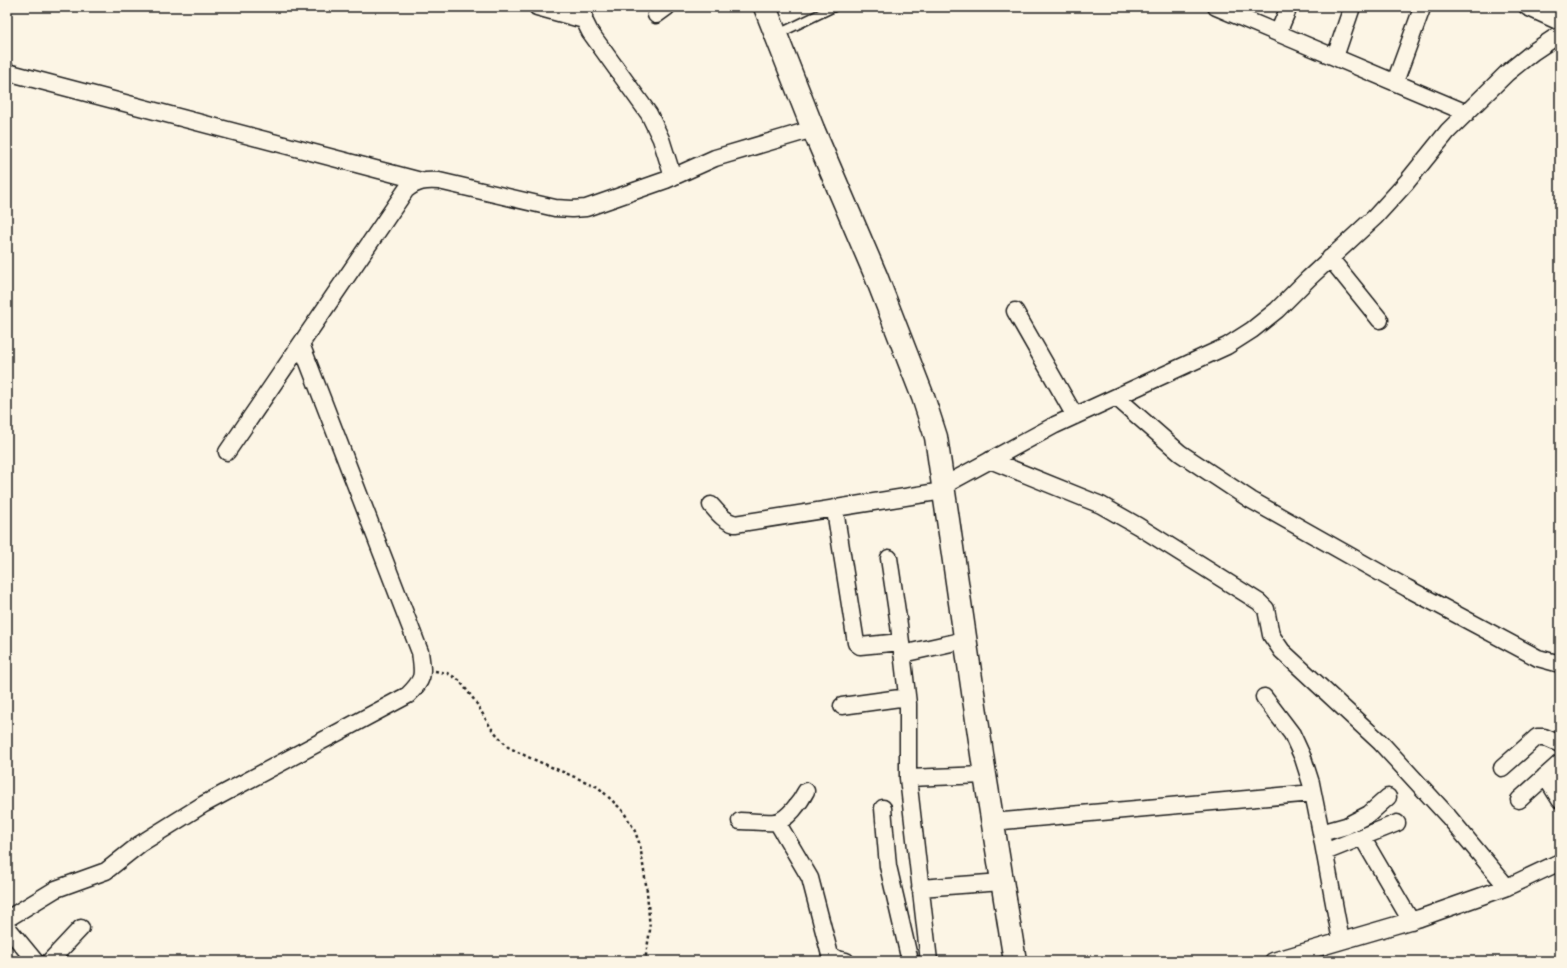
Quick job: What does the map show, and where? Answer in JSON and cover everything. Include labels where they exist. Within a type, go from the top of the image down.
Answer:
[{"type":"main road","points":[[765,7],[861,240],[923,396],[936,438],[992,822],[1015,961]]},
{"type":"street","points":[[537,7],[584,13],[590,32],[649,114],[661,139],[673,177]]},
{"type":"street","points":[[1278,33],[1289,7]]},
{"type":"street","points":[[1335,57],[1352,7]]},
{"type":"street","points":[[1527,7],[1560,22]]},
{"type":"street","points":[[1219,8],[1467,113]]},
{"type":"street","points":[[1395,82],[1421,11]]},
{"type":"street","points":[[711,505],[723,518],[730,523],[735,524],[835,510],[943,488],[990,460],[1055,425],[1227,346],[1252,330],[1277,310],[1330,258],[1375,217],[1406,183],[1448,132],[1507,73],[1533,52],[1560,34]]},
{"type":"street","points":[[7,72],[421,181],[439,181],[555,208],[586,208],[673,177],[716,158],[814,129]]},
{"type":"street","points":[[227,452],[406,190],[421,181]]},
{"type":"street","points":[[1330,258],[1380,320]]},
{"type":"street","points":[[1015,312],[1075,416]]},
{"type":"street","points":[[7,919],[56,889],[106,871],[140,844],[204,804],[408,695],[420,683],[423,672],[420,652],[301,344]]},
{"type":"street","points":[[1116,397],[1180,453],[1250,500],[1407,588],[1538,658],[1560,664]]},
{"type":"street","points":[[990,460],[1101,505],[1138,526],[1259,602],[1266,610],[1272,635],[1282,651],[1381,743],[1448,816],[1507,887]]},
{"type":"street","points":[[835,510],[856,643],[860,646],[902,648],[965,640]]},
{"type":"street","points":[[889,558],[902,648],[907,697],[908,778],[929,961]]},
{"type":"street","points":[[842,706],[907,697]]},
{"type":"street","points":[[1264,697],[1292,734],[1303,758],[1313,793],[1341,942]]},
{"type":"street","points":[[1502,768],[1537,737],[1544,737],[1560,744]]},
{"type":"street","points":[[1519,800],[1560,763]]},
{"type":"street","points":[[908,778],[985,775]]},
{"type":"street","points":[[1546,776],[1560,800]]},
{"type":"street","points":[[740,821],[777,822],[787,816],[802,799],[806,790]]},
{"type":"street","points":[[992,822],[1313,793]]},
{"type":"street","points":[[1321,833],[1346,826],[1369,814],[1388,797]]},
{"type":"street","points":[[883,808],[888,866],[910,961]]},
{"type":"street","points":[[777,822],[810,878],[829,952],[837,960]]},
{"type":"street","points":[[1325,852],[1397,823]]},
{"type":"street","points":[[1362,837],[1411,921]]},
{"type":"street","points":[[1272,961],[1411,921],[1507,887],[1560,862]]},
{"type":"street","points":[[920,888],[1002,882]]},
{"type":"street","points":[[7,927],[35,961]]},
{"type":"street","points":[[50,961],[81,928]]},
{"type":"lane","points":[[776,35],[834,7]]},
{"type":"path","points":[[423,672],[436,670],[447,673],[459,680],[491,728],[508,747],[598,787],[623,811],[634,829],[640,845],[647,891],[650,930],[645,961]]}]
